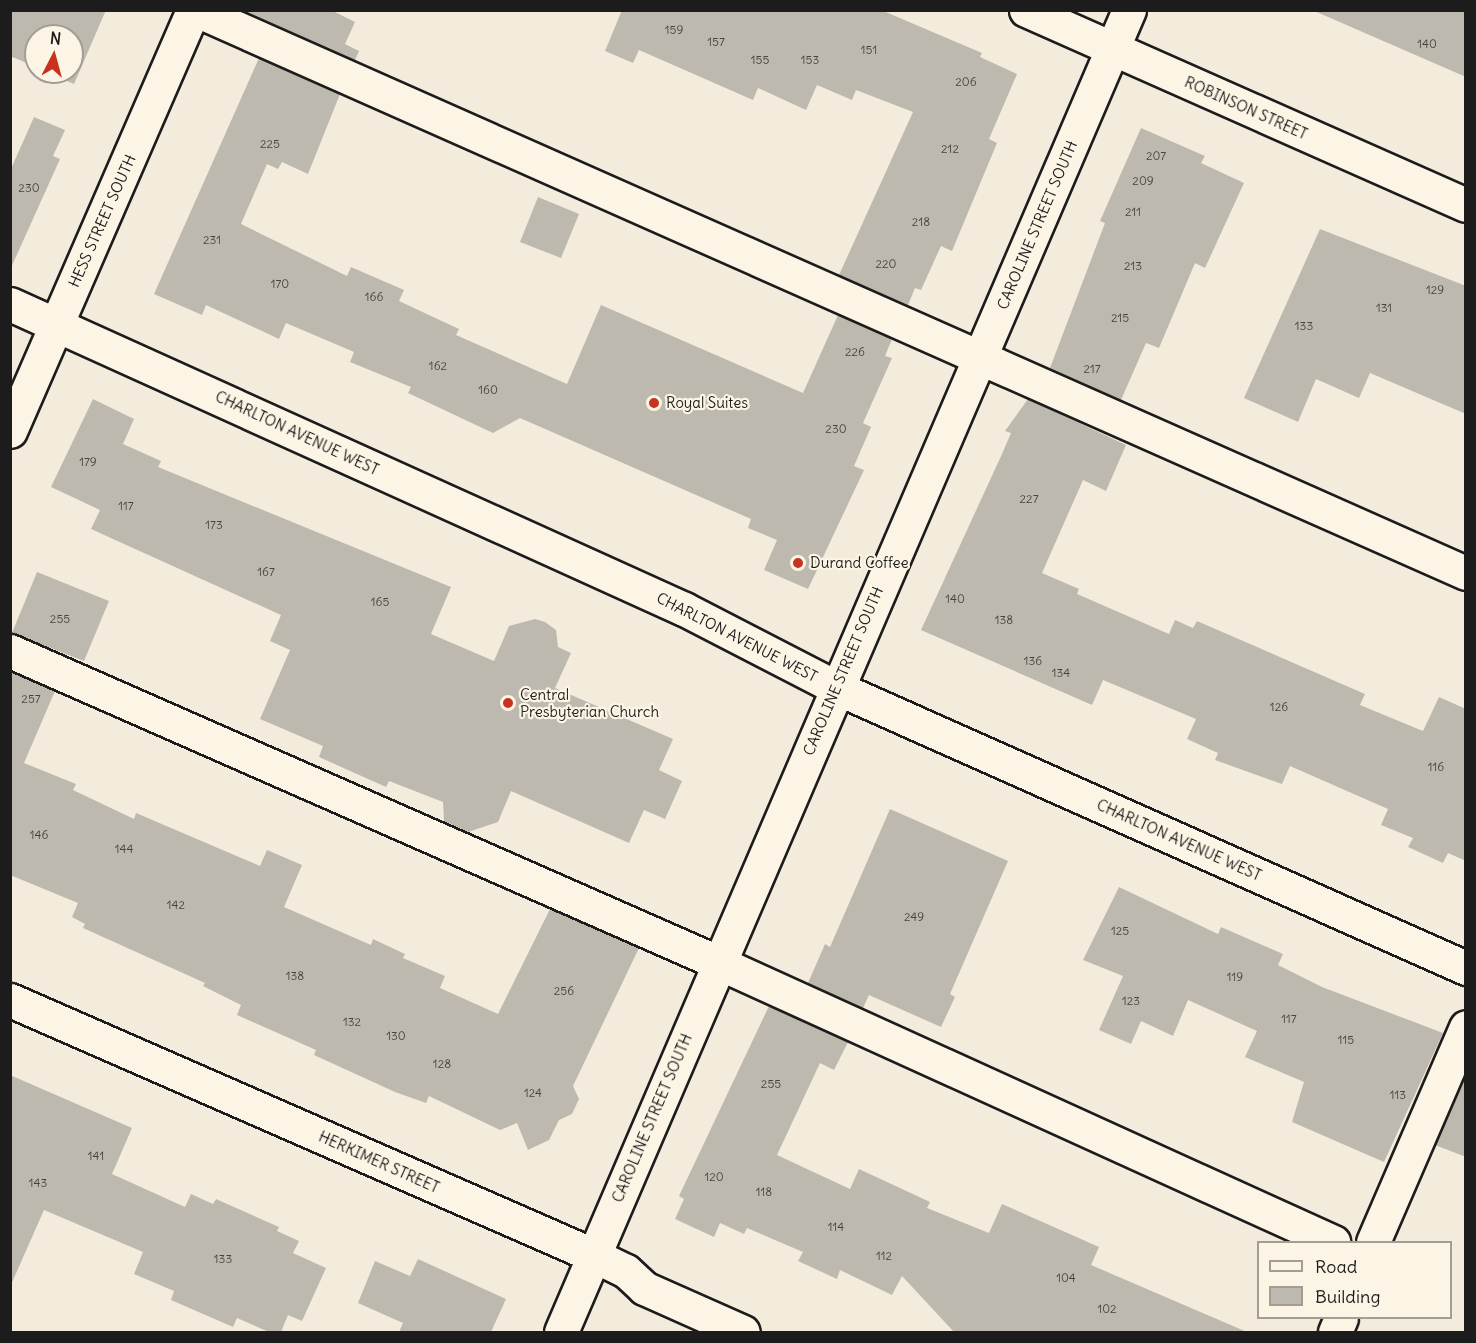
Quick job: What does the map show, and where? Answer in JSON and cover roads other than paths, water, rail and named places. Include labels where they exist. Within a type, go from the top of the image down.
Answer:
[{"type":"street","name":"HESS STREET SOUTH","points":[[10,431],[195,10]]},
{"type":"street","points":[[195,10],[1466,573]]},
{"type":"street","name":"ROBINSON STREET","points":[[1026,10],[1466,205]]},
{"type":"street","name":"CAROLINE STREET SOUTH","points":[[561,1332],[595,1256],[717,962],[1129,10]]},
{"type":"street","name":"CHARLTON AVENUE WEST","points":[[10,304],[57,323],[684,609],[837,688],[1466,968]]},
{"type":"street","points":[[10,651],[717,962],[1331,1241]]},
{"type":"street","name":"HERKIMER STREET","points":[[10,1000],[595,1256],[626,1271],[644,1288],[743,1332]]},
{"type":"street","points":[[1373,1241],[1466,1027]]},
{"type":"place","name":"Royal Suites","points":[[654,403]]},
{"type":"place","name":"Durand Coffee","points":[[798,563]]},
{"type":"place","name":"Central Presbyterian Church","points":[[508,703]]}]
